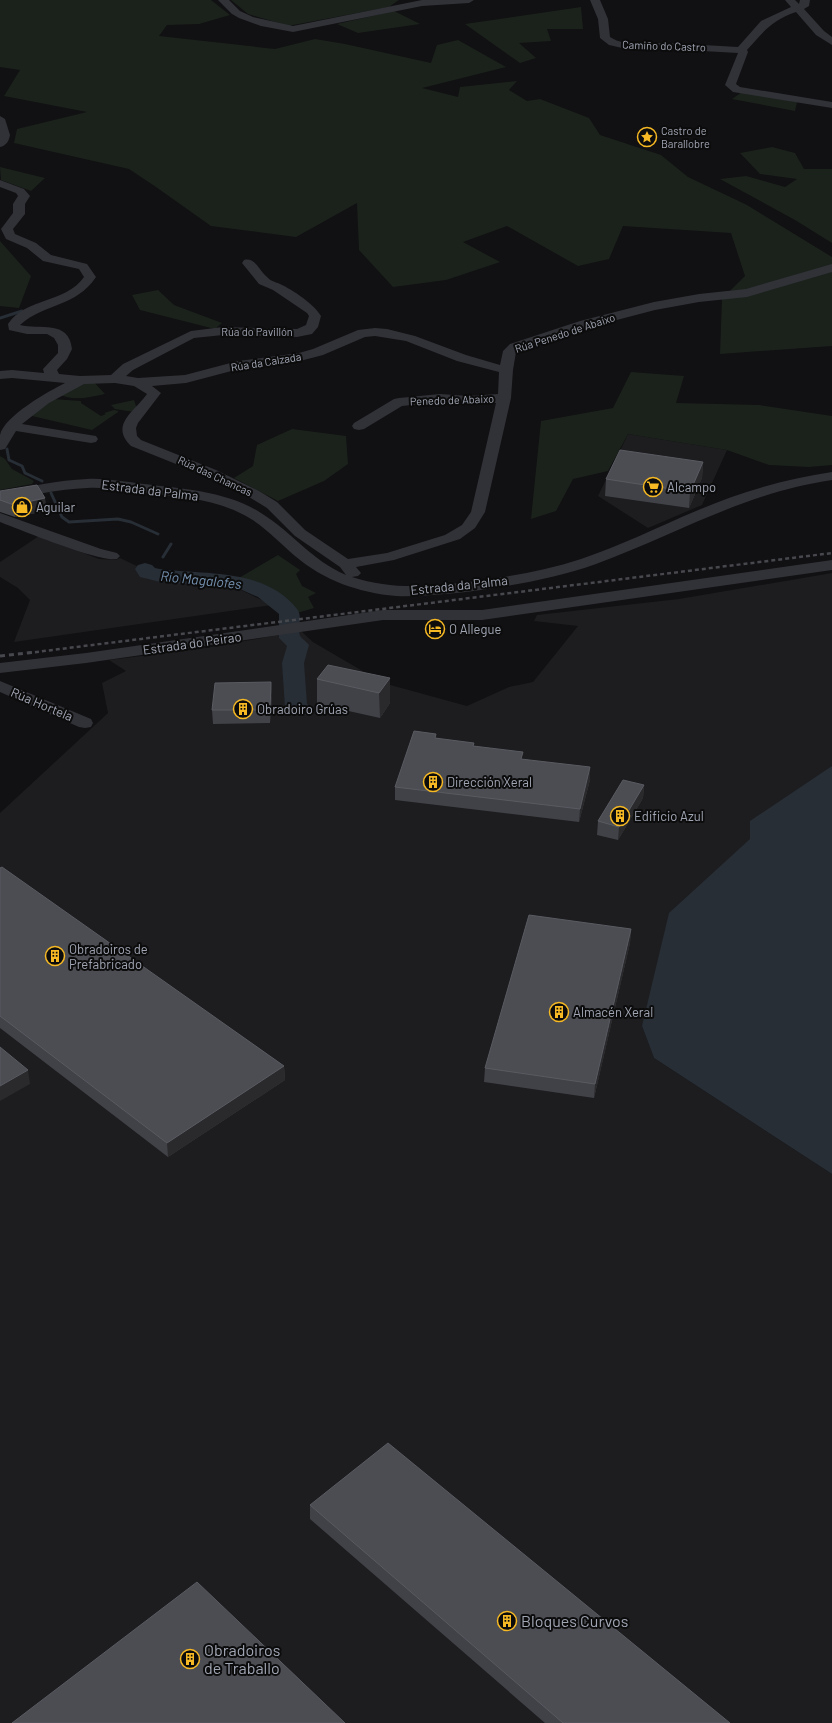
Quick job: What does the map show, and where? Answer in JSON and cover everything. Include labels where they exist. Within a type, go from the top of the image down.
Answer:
[{"type":"street","points":[[223,0],[237,13],[281,27],[294,29],[422,3],[469,0]]},
{"type":"street","name":"Camiño do Castro","points":[[595,0],[603,19],[605,38],[613,43],[631,47],[680,47],[741,50]]},
{"type":"street","points":[[790,0],[820,33],[832,42]]},
{"type":"street","points":[[805,0],[804,6],[786,12],[765,22],[741,50],[743,52],[730,85],[737,90],[832,105]]},
{"type":"street","points":[[0,119],[5,129],[5,139],[0,144]]},
{"type":"street","points":[[0,183],[20,191],[24,196],[19,204],[19,214],[11,222],[7,229],[10,236],[30,244],[47,258],[57,261],[70,262],[82,266],[89,274],[90,278],[88,282],[67,297],[30,311],[19,318],[14,324],[14,327],[26,330],[52,330],[62,338],[66,346],[66,353],[50,369],[51,375],[56,378]]},
{"type":"street","name":"Rúa do Pavillón","points":[[115,379],[128,367],[191,335],[223,332],[296,333],[307,331],[312,328],[315,316],[312,311],[277,288],[263,281],[248,263]]},
{"type":"street","name":"Rúa Penedo de Abaixo","points":[[345,564],[389,557],[450,538],[466,530],[473,522],[478,512],[504,398],[506,370],[510,351],[585,324],[669,302],[762,290],[832,268]]},
{"type":"street","name":"Rúa da Calzada","points":[[138,382],[169,382],[238,365],[300,357],[318,352],[363,333],[371,332],[393,335],[422,342],[456,356],[506,370]]},
{"type":"street","name":"Rúa das Chancas","points":[[0,375],[12,374],[80,380],[115,379],[138,382],[154,393],[154,396],[137,413],[129,430],[129,434],[136,443],[211,473],[254,494],[272,505],[300,533],[345,564],[366,588]]},
{"type":"street","points":[[0,446],[12,426],[56,392],[80,380]]},
{"type":"street","name":"Penedo de Abaixo","points":[[359,426],[399,402],[440,398],[469,400],[504,398]]},
{"type":"street","points":[[12,426],[91,439]]},
{"type":"street","name":"Estrada da Palma","points":[[0,496],[48,488],[93,483],[178,492],[219,500],[256,516],[273,528],[302,555],[320,568],[342,579],[366,588],[396,591],[425,591],[484,585],[538,576],[588,562],[765,490],[793,482],[832,476]]},
{"type":"street","points":[[0,531],[6,520],[96,552],[112,556]]},
{"type":"street","name":"Estrada do Peirao","points":[[0,669],[303,628],[384,615],[482,615],[538,608],[702,582],[832,565]]},
{"type":"street","name":"Rúa Hortela","points":[[0,669],[6,675],[0,681]]},
{"type":"street","name":"Rúa Hortela","points":[[0,686],[85,722]]},
{"type":"shaded area","points":[[0,0],[211,0],[230,15],[199,24],[167,25],[159,36],[275,49],[315,39],[431,63],[437,45],[458,40],[506,67],[422,88],[458,97],[460,87],[517,81],[509,90],[527,101],[540,99],[589,118],[600,135],[661,155],[688,177],[747,205],[832,257],[832,346],[720,354],[722,299],[745,276],[731,233],[623,226],[609,259],[578,266],[507,226],[463,242],[500,262],[446,280],[393,287],[359,250],[357,203],[296,237],[211,226],[129,169],[14,143],[17,129],[87,112],[4,96],[20,70],[0,67]]},
{"type":"shaded area","points":[[231,0],[399,0],[389,7],[288,26],[248,14]]},
{"type":"shaded area","points":[[581,7],[583,29],[547,29],[551,41],[519,43],[536,58],[520,63],[465,24]]},
{"type":"shaded area","points":[[394,11],[420,24],[358,33],[337,24]]},
{"type":"shaded area","points":[[742,92],[797,102],[795,111],[732,99]]},
{"type":"shaded area","points":[[772,147],[795,153],[804,169],[832,169],[832,243],[795,220],[720,179],[746,176],[785,187],[797,179],[760,174],[740,153]]},
{"type":"shaded area","points":[[0,167],[45,178],[31,191],[1,180]]},
{"type":"shaded area","points":[[0,241],[31,276],[19,308],[0,306]]},
{"type":"shaded area","points":[[158,290],[174,305],[222,323],[215,329],[140,310],[132,295]]},
{"type":"shaded area","points":[[631,372],[684,376],[676,403],[759,405],[832,416],[832,465],[809,467],[769,465],[727,450],[628,434],[608,471],[573,479],[556,511],[531,519],[541,421],[613,408]]},
{"type":"shaded area","points":[[93,381],[105,394],[70,398],[59,394],[84,383]]},
{"type":"shaded area","points":[[52,399],[81,401],[81,403],[101,416],[106,414],[104,413],[114,410],[118,412],[92,430],[32,416]]},
{"type":"shaded area","points":[[134,400],[137,409],[134,412],[115,409],[111,405]]},
{"type":"shaded area","points":[[292,429],[346,436],[348,464],[324,481],[278,501],[234,478],[253,466],[257,445]]},
{"type":"shaded area","points":[[628,434],[727,450],[702,505],[648,528],[598,496]]},
{"type":"shaded area","points":[[0,456],[5,459],[12,469],[34,481],[32,484],[0,490]]},
{"type":"shaded area","points":[[39,536],[99,559],[116,560],[120,558],[141,568],[147,579],[237,588],[272,605],[14,642],[30,600],[18,588],[0,577],[0,562]]},
{"type":"shaded area","points":[[278,555],[300,570],[296,574],[302,586],[316,593],[308,597],[314,608],[297,613],[270,590],[237,579]]},
{"type":"shaded area","points":[[832,573],[832,766],[751,839],[642,1026],[654,1058],[832,1174],[832,1723],[0,1723],[0,813],[108,713],[102,683],[126,671],[109,660],[206,648],[301,631],[313,642],[383,683],[467,706],[509,687],[533,682],[578,626],[534,621],[537,615],[679,599]]},
{"type":"shaded area","points":[[832,766],[832,1174],[654,1058],[642,1026],[669,913],[750,839],[750,821]]},
{"type":"building","points":[[620,450],[703,462],[690,492],[606,479]]},
{"type":"building","points":[[37,485],[45,498],[14,505],[0,500],[0,491]]},
{"type":"building","points":[[328,665],[390,678],[379,693],[317,679]]},
{"type":"building","points":[[271,682],[270,710],[212,710],[215,683]]},
{"type":"building","name":"Dirección Xeral","points":[[414,731],[436,734],[435,738],[474,743],[473,746],[523,752],[521,759],[590,767],[580,809],[395,787]]},
{"type":"building","points":[[623,780],[644,785],[619,827],[598,821]]},
{"type":"building","name":"Obradoiros de Prefabricado","points":[[2,867],[284,1066],[167,1143],[0,1016],[0,868]]},
{"type":"building","name":"Almacén Xeral","points":[[529,915],[631,929],[595,1084],[485,1068]]},
{"type":"building","points":[[0,1047],[28,1070],[0,1086]]},
{"type":"building","name":"Bloques Curvos","points":[[388,1443],[730,1723],[563,1723],[310,1505]]},
{"type":"building","name":"Obradoiros de Traballo","points":[[197,1582],[345,1723],[12,1723]]},
{"type":"waterway","name":"Río Magalofes","points":[[0,318],[22,311]]},
{"type":"waterway","name":"Río Magalofes","points":[[7,449],[9,460],[22,466],[25,473],[42,481]]},
{"type":"waterway","name":"Río Magalofes","points":[[51,493],[62,517],[69,522],[118,519],[131,522],[158,534]]},
{"type":"waterway","name":"Río Magalofes","points":[[163,557],[171,544]]},
{"type":"waterway","name":"Río Magalofes","points":[[145,569],[147,573],[172,577],[224,580],[248,585],[265,593],[289,612],[290,638],[298,645],[293,663],[296,707],[301,709]]},
{"type":"railway","points":[[28,653],[832,553]]},
{"type":"railway","points":[[0,656],[36,652]]},
{"type":"place","name":"Castro de Barallobre","points":[[647,137]]},
{"type":"place","name":"Alcampo","points":[[653,487]]},
{"type":"place","name":"Aguilar","points":[[22,507]]},
{"type":"place","name":"O Allegue","points":[[435,629]]},
{"type":"place","name":"Obradoiro Grúas","points":[[243,709]]},
{"type":"place","name":"Dirección Xeral","points":[[433,782]]},
{"type":"place","name":"Edificio Azul","points":[[620,816]]},
{"type":"place","name":"Obradoiros de Prefabricado","points":[[55,956]]},
{"type":"place","name":"Almacén Xeral","points":[[559,1012]]},
{"type":"place","name":"Bloques Curvos","points":[[507,1621]]},
{"type":"place","name":"Obradoiros de Traballo","points":[[190,1659]]}]
